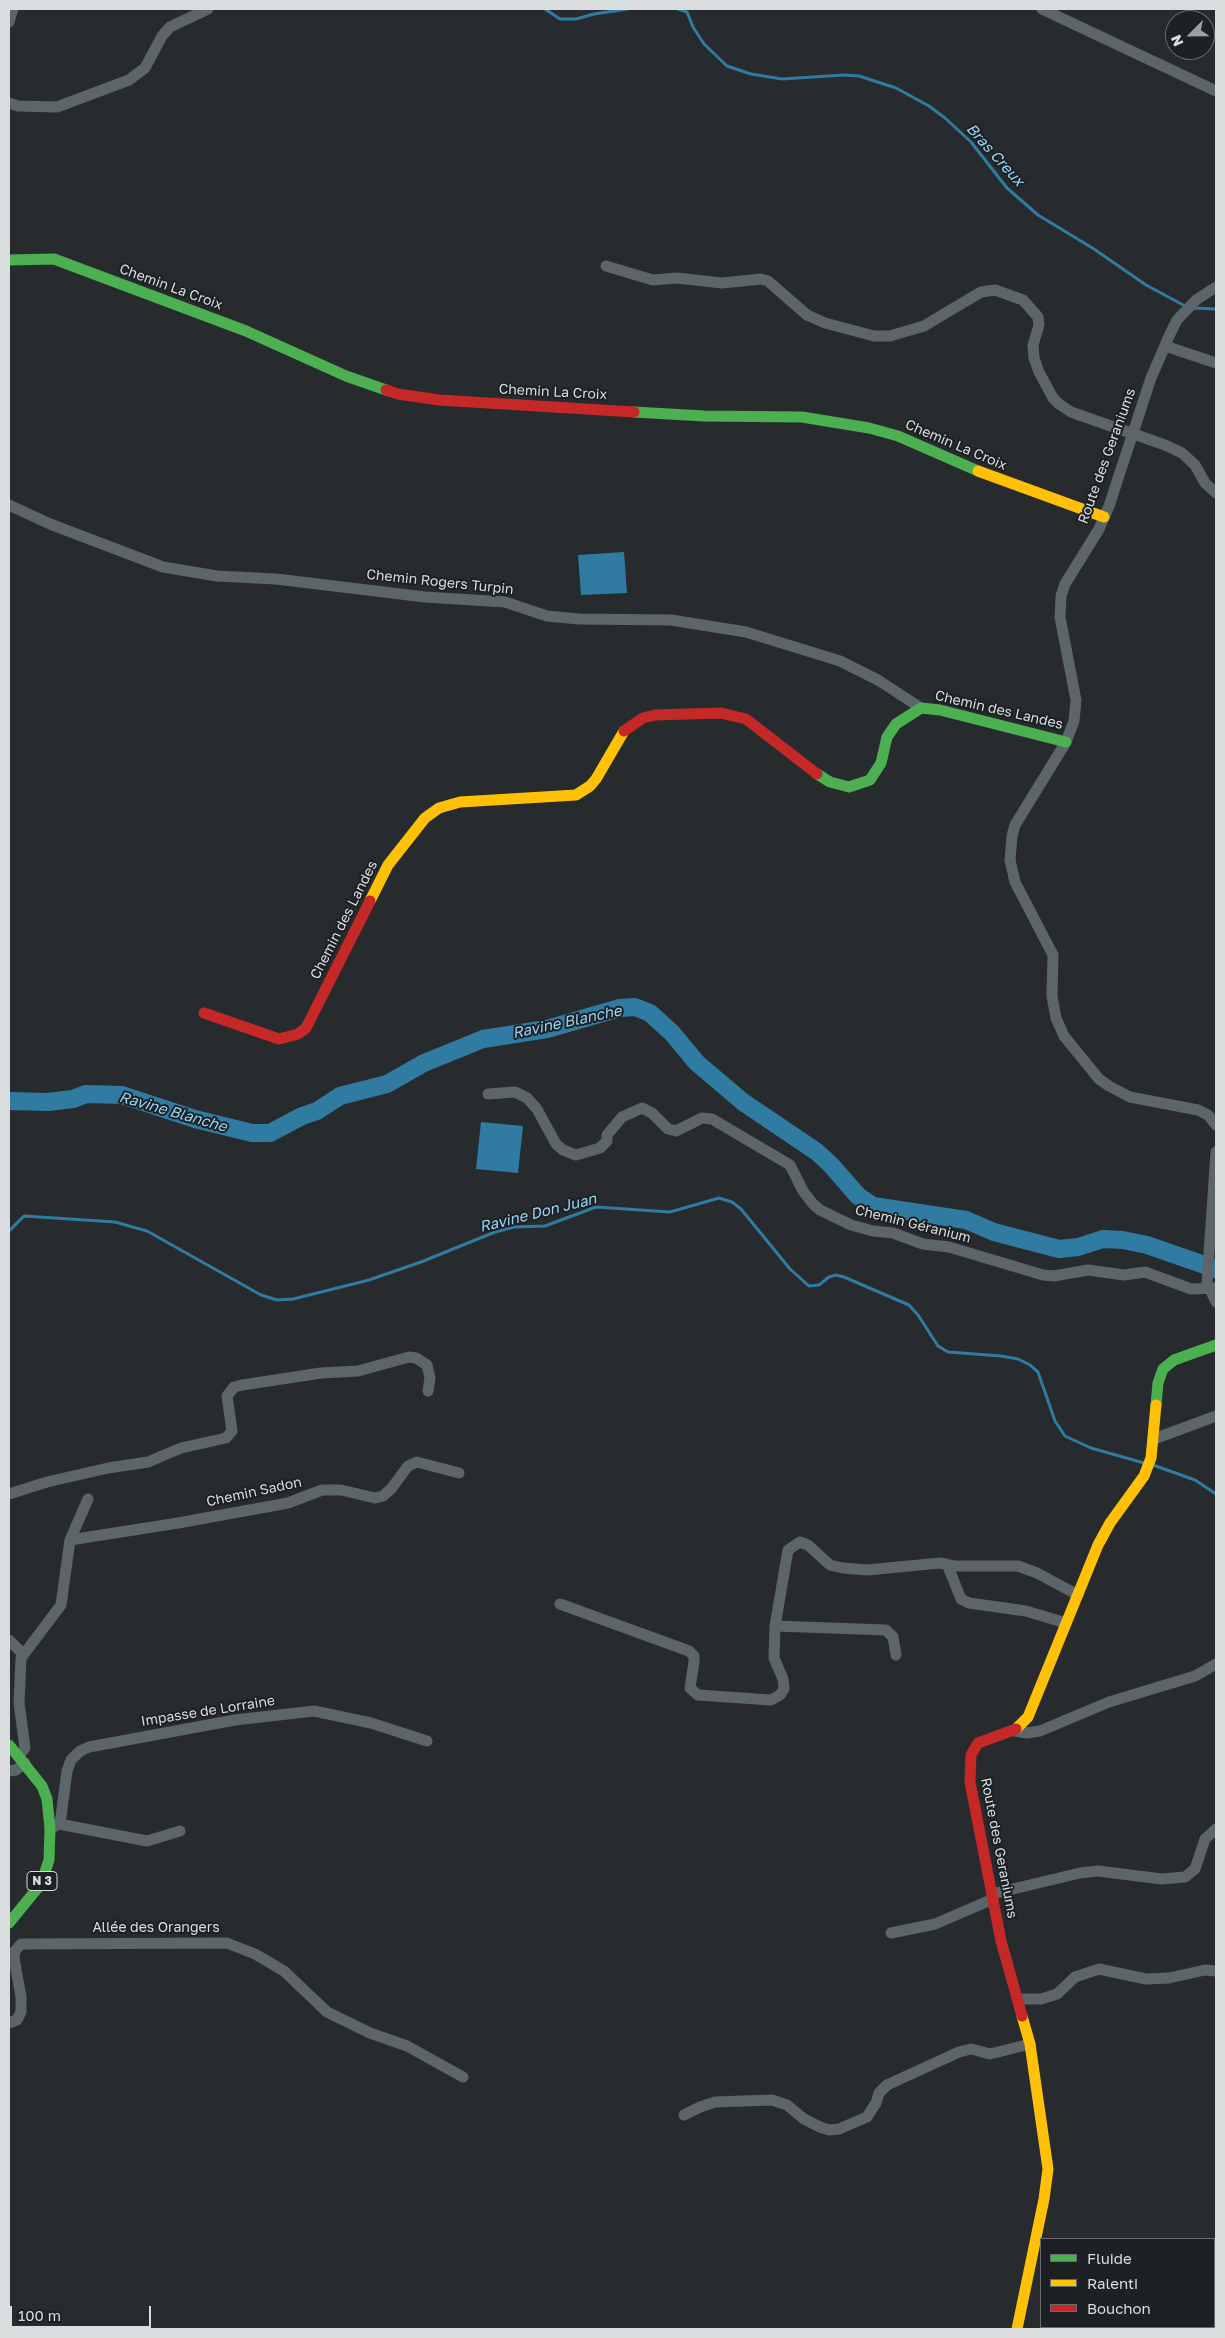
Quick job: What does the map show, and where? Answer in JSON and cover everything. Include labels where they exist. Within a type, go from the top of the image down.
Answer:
[{"type":"street","points":[[9,22],[13,9]]},
{"type":"street","points":[[9,103],[18,106],[57,107],[130,80],[145,68],[162,36],[170,27],[208,9]]},
{"type":"street","points":[[1042,9],[1216,91]]},
{"type":"street","name":"Chemin La Croix","points":[[9,260],[54,259],[246,331],[346,376],[398,394],[439,400],[704,416],[802,417],[869,428],[898,436],[951,461],[1046,498],[1104,516]]},
{"type":"street","points":[[606,266],[653,280],[677,278],[722,284],[761,279],[768,280],[807,315],[825,324],[874,336],[890,336],[924,326],[941,318],[974,294],[995,290],[1023,300],[1034,310],[1039,325],[1033,345],[1034,358],[1053,398],[1071,412],[1165,445],[1182,453],[1195,465],[1205,482],[1216,493]]},
{"type":"street","name":"Route des Geraniums","points":[[1216,287],[1196,300],[1177,320],[1151,378],[1104,516],[1068,579],[1061,596],[1062,627],[1074,683],[1076,710],[1066,742],[1015,825],[1010,847],[1010,860],[1016,882],[1052,955],[1052,996],[1056,1018],[1064,1036],[1104,1083],[1130,1097],[1198,1110],[1208,1115],[1216,1125]]},
{"type":"street","points":[[1165,346],[1216,363]]},
{"type":"street","name":"Chemin Rogers Turpin","points":[[9,505],[58,527],[163,567],[217,576],[276,579],[425,597],[505,602],[547,616],[578,619],[671,620],[746,632],[840,662],[878,680],[921,708]]},
{"type":"street","name":"Chemin des Landes","points":[[204,1013],[279,1039],[298,1034],[306,1028],[388,865],[425,818],[438,808],[460,802],[576,795],[590,786],[626,728],[638,720],[655,716],[720,713],[734,715],[760,728],[808,769],[830,782],[848,787],[860,785],[870,780],[881,763],[886,737],[896,724],[921,708],[940,710],[1066,742]]},
{"type":"street","name":"Chemin Géranium","points":[[488,1094],[515,1092],[527,1098],[537,1109],[556,1144],[563,1150],[576,1155],[600,1148],[607,1141],[608,1135],[622,1117],[642,1108],[652,1113],[668,1129],[676,1131],[702,1118],[712,1119],[790,1165],[802,1191],[813,1204],[820,1210],[851,1225],[873,1231],[893,1233],[923,1244],[949,1247],[1043,1275],[1054,1276],[1088,1270],[1124,1275],[1146,1272],[1191,1289],[1212,1288]]},
{"type":"street","points":[[1216,1152],[1208,1273],[1216,1302]]},
{"type":"street","points":[[1216,1345],[1174,1360],[1163,1369],[1158,1383],[1151,1458],[1144,1476],[1110,1523],[1098,1545],[1028,1717],[1015,1731],[1027,1734],[1040,1731],[1109,1702],[1194,1676],[1216,1664]]},
{"type":"street","points":[[9,1494],[46,1482],[108,1468],[148,1462],[181,1448],[226,1438],[232,1431],[227,1396],[234,1387],[242,1385],[374,1368],[409,1357],[416,1358],[427,1365],[430,1378],[428,1391]]},
{"type":"street","points":[[1154,1440],[1216,1416]]},
{"type":"street","name":"Chemin Sadon","points":[[70,1540],[178,1524],[288,1503],[322,1490],[341,1490],[375,1498],[383,1496],[391,1489],[408,1466],[417,1462],[459,1473]]},
{"type":"street","points":[[9,1771],[16,1770],[25,1748],[19,1703],[23,1654],[60,1605],[70,1540],[88,1499]]},
{"type":"street","points":[[560,1604],[689,1651],[694,1656],[690,1688],[698,1695],[770,1700],[780,1695],[784,1689],[783,1679],[774,1658],[775,1626],[788,1550],[800,1542],[808,1545],[830,1565],[843,1568],[867,1570],[940,1563],[1018,1566],[1037,1572],[1078,1594]]},
{"type":"street","points":[[947,1564],[961,1599],[969,1603],[1026,1611],[1066,1623]]},
{"type":"street","points":[[775,1626],[886,1630],[893,1637],[896,1656]]},
{"type":"street","points":[[9,1640],[23,1654]]},
{"type":"street","name":"Impasse de Lorraine","points":[[55,1827],[64,1801],[67,1771],[71,1760],[80,1751],[89,1747],[235,1720],[314,1711],[371,1723],[427,1741]]},
{"type":"street","name":"Route des Geraniums","points":[[1015,1731],[978,1743],[971,1755],[970,1788],[1001,1941],[1030,2044],[1048,2170],[1044,2199],[1017,2329]]},
{"type":"street","name":"N 3","points":[[9,1745],[37,1777],[47,1800],[55,1827],[49,1860],[41,1884],[34,1895],[9,1923]]},
{"type":"street","points":[[55,1827],[147,1841],[180,1831]]},
{"type":"street","points":[[891,1933],[935,1924],[993,1896],[1080,1873],[1098,1871],[1135,1874],[1162,1879],[1186,1877],[1195,1869],[1205,1839],[1216,1830]]},
{"type":"street","name":"Allée des Orangers","points":[[9,2023],[17,2020],[21,2012],[21,1997],[14,1958],[15,1951],[21,1944],[227,1943],[255,1954],[284,1971],[327,2012],[370,2033],[407,2046],[463,2077]]},
{"type":"street","points":[[1018,1999],[1041,1999],[1057,1994],[1075,1977],[1099,1969],[1146,1979],[1169,1978],[1205,1970],[1216,1970]]},
{"type":"street","points":[[684,2115],[700,2106],[715,2102],[772,2100],[787,2105],[814,2125],[829,2130],[839,2129],[867,2117],[876,2103],[879,2092],[887,2085],[959,2052],[971,2049],[990,2054],[1030,2044]]},
{"type":"water","points":[[624,552],[627,593],[581,595],[578,555]]},
{"type":"water","points":[[481,1122],[523,1126],[518,1173],[476,1169]]},
{"type":"waterway","name":"Bras Creux","points":[[545,9],[560,19],[576,19],[594,14],[628,9]]},
{"type":"waterway","name":"Bras Creux","points":[[678,9],[687,12],[693,27],[704,44],[727,66],[751,74],[782,79],[844,75],[859,76],[896,88],[929,106],[971,142],[1007,188],[1038,215],[1094,249],[1146,285],[1187,307]]},
{"type":"waterway","name":"Bras Creux","points":[[1193,308],[1216,309]]},
{"type":"waterway","name":"Ravine Blanche","points":[[9,1101],[48,1102],[73,1099],[86,1094],[122,1095],[195,1119],[252,1133],[270,1133],[302,1116],[317,1111],[340,1096],[387,1084],[424,1063],[483,1039],[547,1029],[620,1008],[635,1007],[650,1013],[672,1033],[697,1063],[743,1102],[817,1152],[858,1196],[873,1206],[966,1220],[994,1232],[1059,1249],[1078,1247],[1103,1239],[1123,1240],[1147,1245],[1216,1269]]},
{"type":"waterway","name":"Ravine Don Juan","points":[[9,1231],[24,1216],[115,1222],[147,1231],[261,1295],[277,1300],[293,1299],[369,1280],[421,1262],[495,1232],[514,1227],[545,1226],[596,1207],[670,1212],[719,1198],[732,1202],[741,1209],[790,1269],[809,1286],[819,1285],[829,1277],[836,1275],[844,1277],[909,1305],[918,1315],[938,1346],[948,1352],[1001,1356],[1018,1359],[1030,1365],[1038,1372],[1055,1421],[1065,1436],[1091,1448],[1144,1463]]},
{"type":"waterway","name":"Ravine Don Juan","points":[[1153,1465],[1195,1480],[1216,1494]]},
{"type":"traffic: fast","points":[[9,260],[54,259],[246,331],[346,376],[386,390]]},
{"type":"traffic: fast","points":[[634,412],[704,416],[802,417],[869,428],[898,436],[978,471]]},
{"type":"traffic: fast","points":[[817,774],[830,782],[849,787],[870,780],[881,763],[887,737],[896,724],[921,708],[940,710],[1066,742]]},
{"type":"traffic: fast","points":[[1156,1405],[1158,1383],[1163,1369],[1174,1360],[1216,1345]]},
{"type":"traffic: fast","points":[[9,1745],[42,1786],[47,1799],[50,1829],[49,1860],[41,1884],[9,1923]]},
{"type":"traffic: slow","points":[[978,471],[1104,517]]},
{"type":"traffic: slow","points":[[370,901],[388,865],[425,818],[439,808],[460,802],[576,795],[590,786],[596,779],[624,731]]},
{"type":"traffic: slow","points":[[1016,1729],[1028,1717],[1098,1545],[1110,1523],[1144,1476],[1151,1458],[1156,1405]]},
{"type":"traffic: slow","points":[[1017,2329],[1044,2199],[1048,2169],[1030,2044],[1022,2016]]},
{"type":"traffic: jam","points":[[386,390],[398,394],[439,400],[634,412]]},
{"type":"traffic: jam","points":[[624,731],[643,718],[655,715],[721,713],[746,719],[817,774]]},
{"type":"traffic: jam","points":[[204,1013],[279,1039],[298,1034],[306,1028],[370,901]]},
{"type":"traffic: jam","points":[[1016,1729],[978,1743],[971,1755],[970,1782],[1001,1941],[1022,2016]]}]
